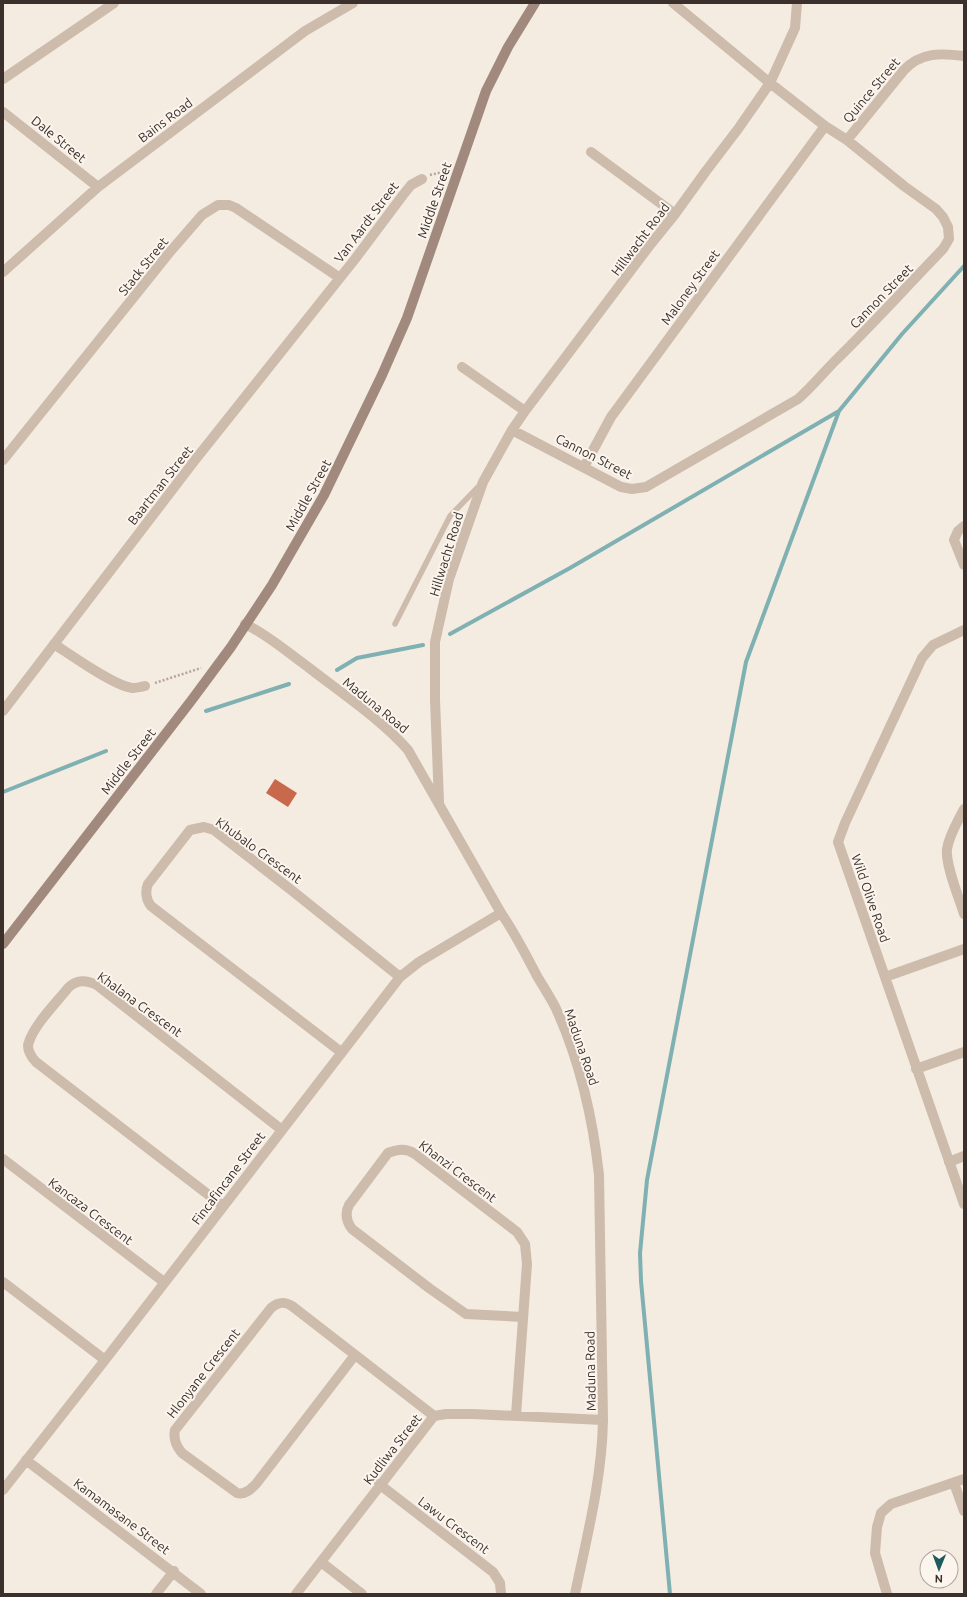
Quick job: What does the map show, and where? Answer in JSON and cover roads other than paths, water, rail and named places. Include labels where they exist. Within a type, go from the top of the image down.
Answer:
[{"type":"main road","name":"Middle Street","points":[[3,944],[219,662],[272,585],[320,502],[348,447],[407,318],[486,91],[508,47],[535,3]]},
{"type":"street","points":[[3,79],[114,3]]},
{"type":"street","name":"Bains Road","points":[[3,272],[98,187],[305,31],[353,3]]},
{"type":"street","name":"Cannon Street","points":[[512,430],[621,487],[632,489],[646,488],[791,404],[811,388],[834,361],[872,324],[943,249],[948,239],[949,232],[946,222],[939,213],[847,140],[825,126],[770,83],[673,3]]},
{"type":"street","name":"Hillwacht Road","points":[[439,802],[435,700],[435,642],[449,579],[483,482],[512,430],[525,411],[738,130],[770,83],[795,28],[797,3]]},
{"type":"street","name":"Quince Street","points":[[847,140],[904,70],[912,63],[923,56],[936,54],[964,56]]},
{"type":"street","name":"Dale Street","points":[[3,112],[98,187]]},
{"type":"street","name":"Maloney Street","points":[[584,467],[611,417],[825,126]]},
{"type":"street","points":[[591,152],[675,214]]},
{"type":"street","name":"Van Aardt Street","points":[[340,278],[411,185],[422,178]]},
{"type":"street","name":"Stack Street","points":[[3,460],[169,253],[202,215],[213,207],[222,204],[236,208],[340,278]]},
{"type":"street","name":"Baartman Street","points":[[3,711],[195,460],[340,278]]},
{"type":"street","points":[[462,367],[525,411]]},
{"type":"street","points":[[964,526],[958,531],[954,540],[964,565]]},
{"type":"street","name":"Maduna Road","points":[[245,624],[264,635],[395,735],[408,750],[501,913],[516,936],[558,1013],[580,1075],[589,1107],[599,1175],[603,1438],[597,1489],[575,1594]]},
{"type":"street","name":"Wild Olive Road","points":[[964,630],[933,645],[922,658],[845,823],[838,845],[964,1204]]},
{"type":"street","points":[[54,644],[119,683],[133,688],[145,686]]},
{"type":"street","points":[[964,809],[947,850],[948,862],[964,914]]},
{"type":"street","name":"Khubalo Crescent","points":[[341,1052],[151,906],[147,897],[146,888],[148,884],[190,830],[198,827],[208,828],[286,885],[400,976]]},
{"type":"street","name":"Fincafincane Street","points":[[3,1490],[224,1206],[400,976],[419,962],[501,913]]},
{"type":"street","points":[[885,977],[964,949]]},
{"type":"street","name":"Khalana Crescent","points":[[224,1206],[36,1062],[31,1056],[28,1042],[38,1025],[70,985],[77,982],[91,982],[282,1130]]},
{"type":"street","points":[[916,1069],[964,1052]]},
{"type":"street","name":"Khanzi Crescent","points":[[516,1415],[523,1317],[527,1258],[525,1244],[517,1232],[411,1151],[402,1149],[388,1153],[349,1204],[347,1209],[347,1220],[352,1229],[429,1288],[466,1314],[523,1317]]},
{"type":"street","points":[[949,1162],[964,1156]]},
{"type":"street","name":"Kancaza Crescent","points":[[3,1159],[164,1282]]},
{"type":"street","points":[[3,1282],[105,1360]]},
{"type":"street","name":"Hlonyane Crescent","points":[[355,1355],[256,1484],[248,1491],[241,1494],[237,1493],[182,1453],[176,1446],[174,1438],[175,1430],[271,1308],[276,1304],[284,1302],[292,1306],[434,1416]]},
{"type":"street","name":"Kudliwa Street","points":[[296,1594],[379,1484],[434,1416],[456,1414],[516,1415],[603,1420]]},
{"type":"street","name":"Kamamasane Street","points":[[26,1460],[174,1571],[201,1594]]},
{"type":"street","points":[[887,1594],[875,1554],[877,1527],[881,1513],[892,1504],[959,1481],[964,1510]]},
{"type":"street","name":"Lawu Crescent","points":[[379,1484],[493,1572],[500,1582],[501,1594]]},
{"type":"street","points":[[321,1562],[362,1594]]},
{"type":"street","points":[[156,1594],[174,1571]]},
{"type":"lane","name":"Hillwacht Road","points":[[395,624],[450,516],[483,482]]},
{"type":"waterway","points":[[670,1594],[641,1281],[640,1253],[647,1180],[746,662],[839,411],[902,334],[964,266]]},
{"type":"waterway","points":[[450,634],[570,568],[839,411]]},
{"type":"waterway","points":[[337,670],[357,658],[423,645]]},
{"type":"waterway","points":[[206,711],[289,684]]},
{"type":"waterway","points":[[3,792],[106,751]]}]
